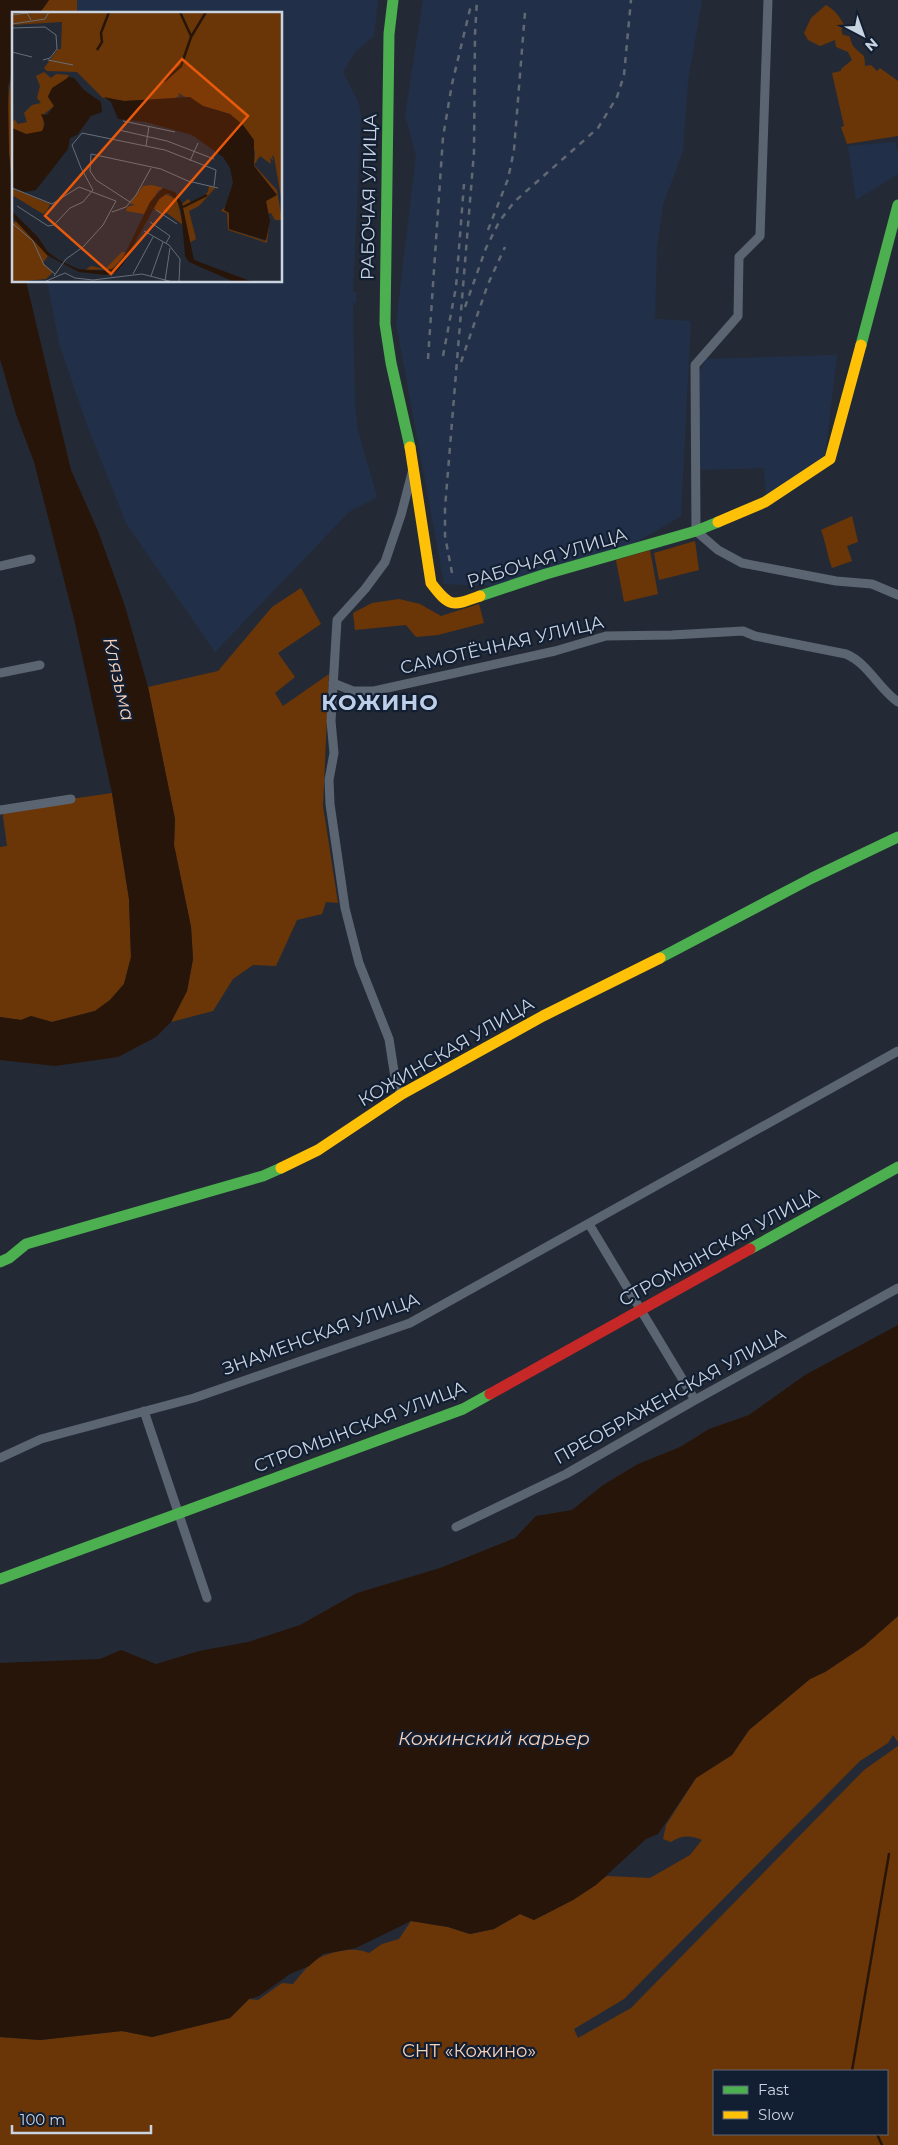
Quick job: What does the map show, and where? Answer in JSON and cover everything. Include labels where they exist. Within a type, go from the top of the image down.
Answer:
[{"type":"street","name":"РАБОЧАЯ УЛИЦА","points":[[393,0],[391,17],[385,324],[391,363],[414,464],[432,583],[444,600],[457,604],[546,574],[696,531],[764,502],[830,459],[898,205]]},
{"type":"street","points":[[768,0],[760,236],[739,257],[738,316],[695,365],[696,531],[718,550],[742,563],[836,581],[872,584],[898,594]]},
{"type":"street","points":[[402,1094],[396,1084],[389,1039],[359,962],[345,908],[330,804],[329,780],[334,753],[331,721],[337,620],[365,589],[385,562],[401,516],[414,464]]},
{"type":"street","points":[[0,566],[31,559]]},
{"type":"street","name":"САМОТЁЧНАЯ УЛИЦА","points":[[333,683],[353,691],[374,691],[554,651],[606,636],[743,631],[755,636],[846,654],[854,658],[871,673],[890,697],[898,702]]},
{"type":"street","points":[[0,673],[40,665]]},
{"type":"street","points":[[0,810],[71,799]]},
{"type":"street","name":"КОЖИНСКАЯ УЛИЦА","points":[[0,1262],[10,1258],[26,1244],[263,1176],[318,1150],[402,1094],[543,1016],[648,965],[812,878],[898,837]]},
{"type":"street","name":"ЗНАМЕНСКАЯ УЛИЦА","points":[[0,1458],[41,1439],[194,1398],[410,1323],[898,1051]]},
{"type":"street","name":"СТРОМЫНСКАЯ УЛИЦА","points":[[0,1579],[464,1410],[898,1167]]},
{"type":"street","points":[[589,1224],[695,1400]]},
{"type":"street","name":"ПРЕОБРАЖЕНСКАЯ УЛИЦА","points":[[456,1527],[566,1474],[695,1400],[898,1288]]},
{"type":"street","points":[[144,1411],[206,1598]]},
{"type":"shaded area","points":[[77,0],[378,0],[374,36],[355,52],[343,72],[359,104],[361,118],[353,292],[356,292],[356,303],[353,303],[357,427],[377,497],[349,512],[215,652],[126,523],[87,425],[59,343],[47,282],[282,282],[282,12],[77,12]]},
{"type":"shaded area","points":[[423,0],[702,0],[688,81],[683,151],[663,205],[657,247],[655,319],[691,321],[681,516],[637,542],[492,586],[444,584],[396,323],[416,156],[405,115]]},
{"type":"shaded area","points":[[895,142],[898,153],[898,174],[856,200],[848,146]]},
{"type":"shaded area","points":[[837,355],[825,456],[766,497],[764,468],[700,470],[700,371],[706,359]]},
{"type":"green space","points":[[49,0],[77,0],[77,12],[40,12]]},
{"type":"green space","points":[[826,5],[841,20],[845,27],[841,30],[843,35],[849,36],[854,47],[863,55],[865,66],[871,65],[877,71],[880,68],[898,81],[898,136],[847,144],[841,127],[844,126],[832,73],[841,71],[852,60],[848,52],[836,47],[835,40],[820,46],[808,40],[804,33],[811,18]]},
{"type":"green space","points":[[12,73],[12,189],[8,119]]},
{"type":"green space","points":[[852,516],[858,542],[847,546],[852,561],[832,568],[821,530]]},
{"type":"green space","points":[[695,541],[699,570],[659,580],[654,553]]},
{"type":"green space","points":[[650,550],[658,594],[624,602],[616,560]]},
{"type":"green space","points":[[301,588],[321,624],[278,653],[295,677],[275,693],[283,706],[329,674],[323,806],[338,903],[326,902],[322,914],[297,920],[276,966],[253,965],[233,979],[213,1011],[171,1022],[187,991],[193,959],[191,927],[174,845],[175,819],[148,687],[218,671],[272,607]]},
{"type":"green space","points":[[399,599],[420,604],[441,616],[479,604],[484,623],[438,635],[416,637],[406,625],[355,630],[353,613],[372,603]]},
{"type":"green space","points":[[112,793],[129,899],[131,957],[124,984],[110,1000],[95,1011],[52,1022],[31,1016],[21,1020],[0,1017],[0,847],[7,846],[2,809]]},
{"type":"green space","name":"СНТ «Кожино»","points":[[898,1616],[898,1742],[893,1735],[888,1743],[860,1761],[624,1999],[574,2029],[578,2038],[631,2008],[864,1770],[898,1746],[898,2145],[0,2145],[0,2037],[40,2040],[122,2031],[152,2037],[230,2018],[249,1999],[258,2000],[282,1983],[293,1984],[318,1958],[349,1950],[369,1953],[382,1944],[399,1939],[411,1921],[448,1927],[470,1934],[494,1929],[520,1914],[534,1920],[573,1900],[607,1876],[650,1878],[690,1855],[702,1840],[694,1837],[682,1837],[671,1842],[663,1839],[666,1825],[696,1778],[732,1755],[749,1730],[810,1679],[825,1672],[864,1646]]},
{"type":"water","name":"Клязьма","points":[[0,0],[49,0],[40,12],[12,12],[12,72],[8,87],[9,152],[12,187],[12,282],[26,282],[71,470],[98,531],[125,606],[148,687],[175,819],[174,845],[191,927],[193,959],[187,991],[171,1022],[156,1037],[118,1057],[55,1066],[0,1060],[0,1017],[21,1020],[31,1016],[52,1022],[95,1011],[110,1000],[124,984],[131,957],[129,899],[112,793],[74,619],[34,462],[16,414],[0,359]]},
{"type":"water","name":"Кожинский карьер","points":[[898,1325],[898,1616],[864,1646],[825,1672],[810,1679],[749,1730],[732,1755],[696,1778],[658,1834],[646,1839],[596,1885],[573,1900],[534,1920],[520,1914],[494,1929],[470,1934],[448,1927],[411,1921],[356,1948],[323,1954],[309,1966],[290,1974],[259,1996],[249,1999],[230,2018],[152,2037],[122,2031],[40,2040],[0,2037],[0,1663],[100,1659],[121,1650],[156,1664],[199,1651],[248,1642],[300,1625],[357,1593],[440,1568],[515,1538],[536,1516],[572,1510],[603,1485],[638,1464],[680,1447],[709,1429],[749,1415],[805,1375]]},
{"type":"waterway","points":[[852,2070],[889,1854]]},
{"type":"waterway","points":[[877,2135],[882,2145]]},
{"type":"railway","points":[[452,573],[445,536],[445,508],[474,152],[477,0]]},
{"type":"railway","points":[[465,307],[486,248],[499,222],[514,202],[598,128],[617,97],[624,75],[631,0]]},
{"type":"railway","points":[[428,359],[443,137],[452,84],[471,5]]},
{"type":"railway","points":[[488,230],[508,179],[514,150],[525,12]]},
{"type":"railway","points":[[443,356],[456,287],[464,184]]},
{"type":"railway","points":[[461,362],[488,284],[505,247]]},
{"type":"traffic: fast","points":[[393,0],[389,34],[385,324],[391,363],[410,447]]},
{"type":"traffic: fast","points":[[861,345],[898,205]]},
{"type":"traffic: fast","points":[[480,596],[546,574],[696,531],[718,522]]},
{"type":"traffic: fast","points":[[660,958],[812,878],[898,837]]},
{"type":"traffic: fast","points":[[750,1249],[898,1167]]},
{"type":"traffic: fast","points":[[0,1262],[9,1258],[26,1244],[263,1176],[281,1168]]},
{"type":"traffic: fast","points":[[0,1579],[463,1409],[490,1394]]},
{"type":"traffic: slow","points":[[718,522],[765,502],[830,459],[861,345]]},
{"type":"traffic: slow","points":[[410,447],[431,583],[447,601],[452,603],[463,602],[480,596]]},
{"type":"traffic: slow","points":[[281,1168],[318,1150],[402,1094],[543,1016],[660,958]]},
{"type":"traffic: jam","points":[[490,1394],[750,1249]]},
{"type":"district","name":"КОЖИНО","points":[[380,702]]}]
